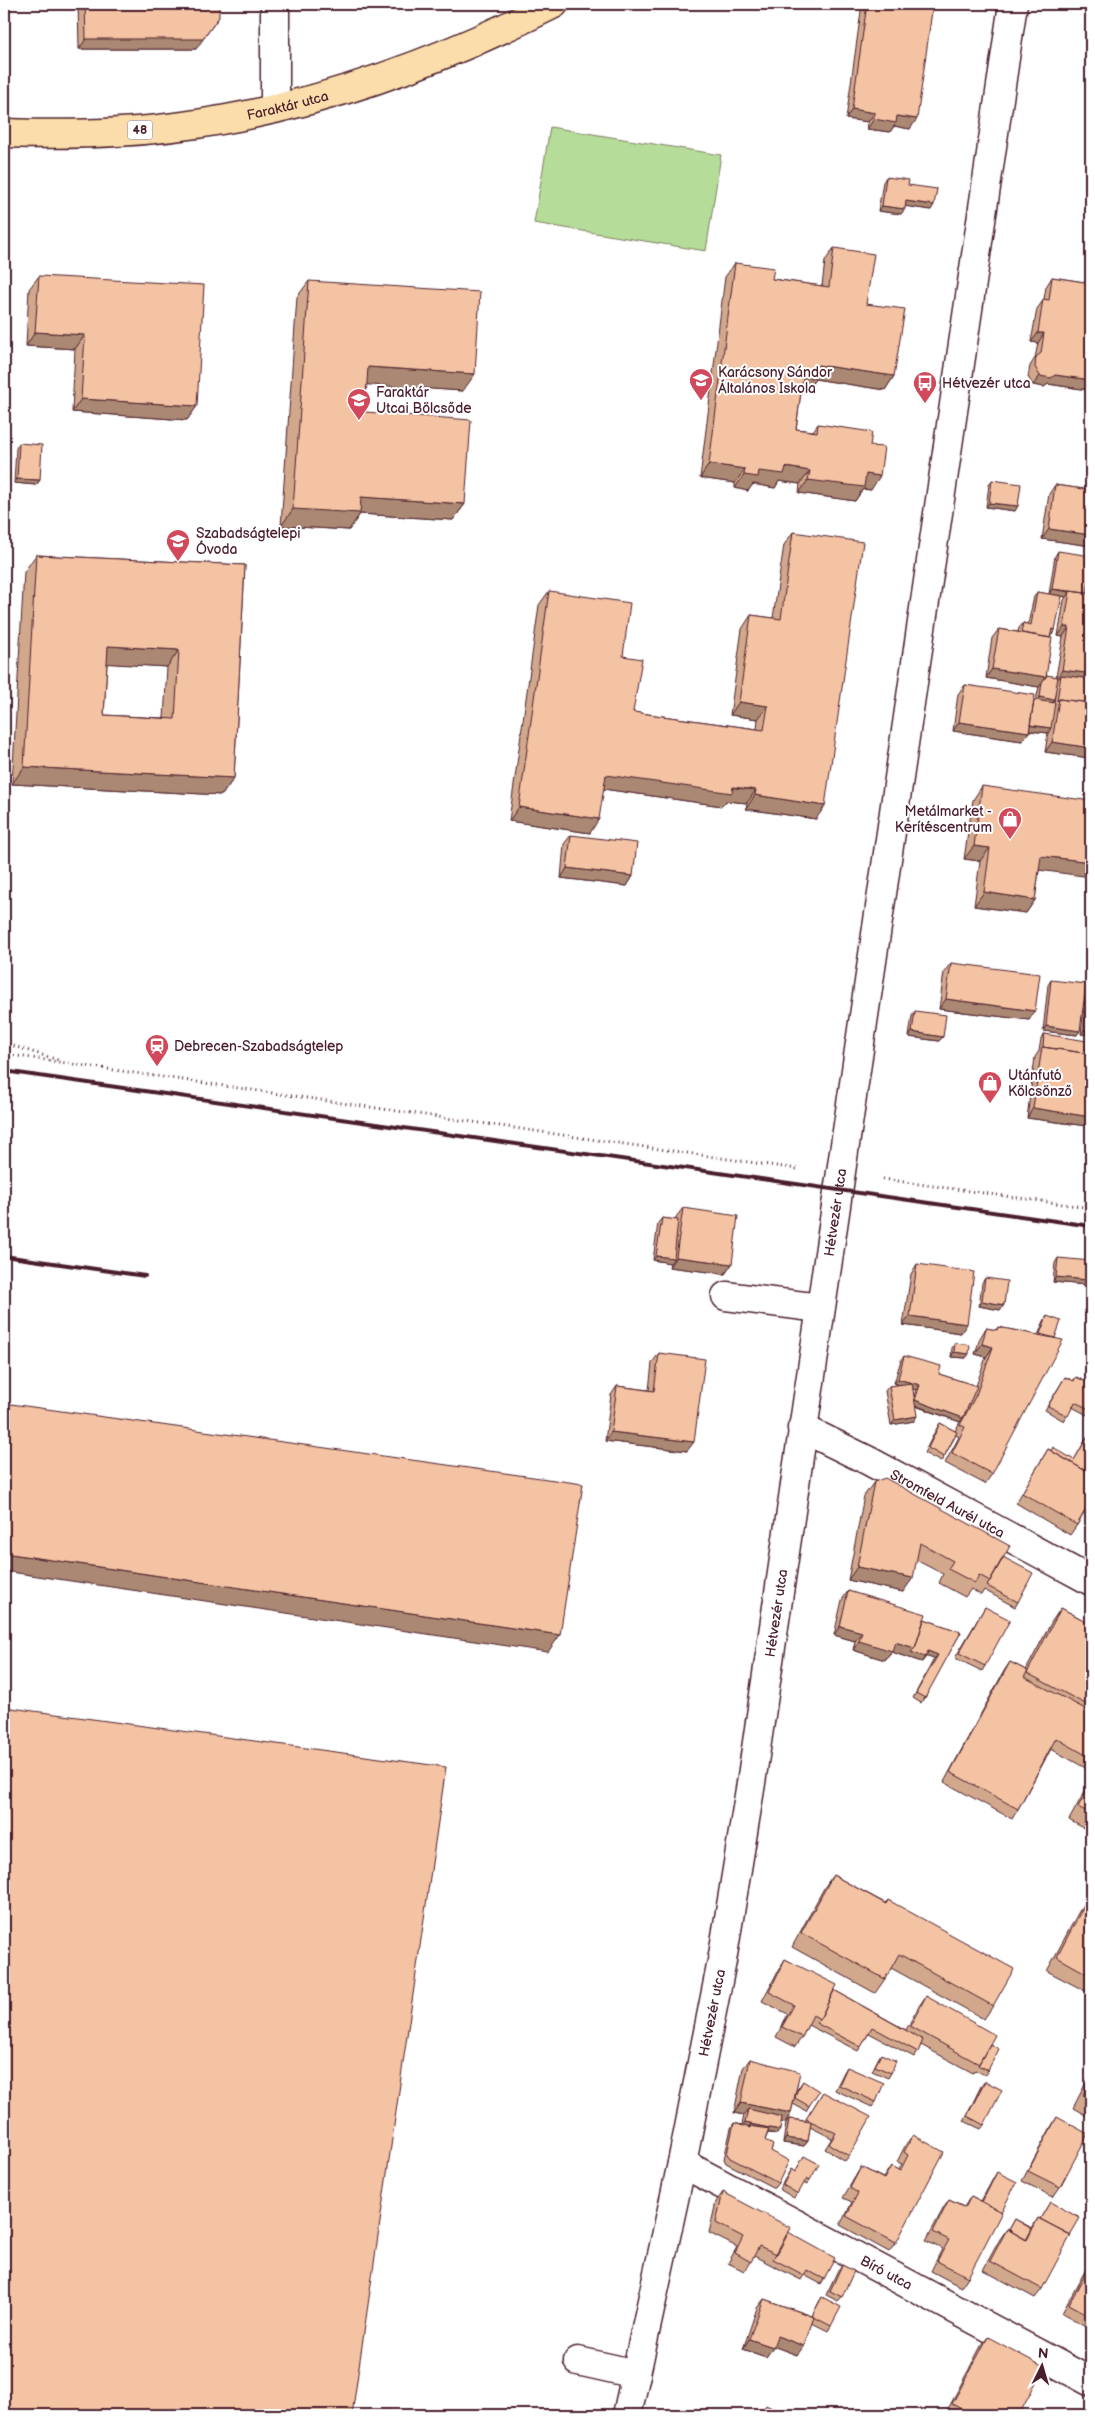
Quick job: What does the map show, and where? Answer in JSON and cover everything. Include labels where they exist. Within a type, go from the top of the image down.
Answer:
[{"type":"main road","name":"Faraktár utca","points":[[4,133],[82,133],[181,126],[311,100],[395,74],[554,4]]},
{"type":"street","points":[[275,4],[275,108]]},
{"type":"street","name":"Hétvezér utca","points":[[627,2415],[682,2163],[724,1952],[751,1784],[1013,4]]},
{"type":"street","points":[[726,1296],[820,1308]]},
{"type":"street","name":"Stromfeld Aurél utca","points":[[802,1428],[869,1461],[1091,1581]]},
{"type":"street","name":"Bíró utca","points":[[682,2163],[1091,2382]]},
{"type":"street","points":[[578,2361],[636,2374]]},
{"type":"path","points":[[4,1043],[66,1063]]},
{"type":"path","points":[[4,1054],[797,1169]]},
{"type":"path","points":[[883,1179],[1091,1208]]},
{"type":"green space","points":[[550,127],[721,155],[706,251],[534,223]]},
{"type":"building","points":[[85,4],[219,4],[219,17],[203,39],[86,39]]},
{"type":"building","points":[[867,4],[933,4],[917,119],[897,116],[896,123],[874,119],[875,113],[852,109]]},
{"type":"building","points":[[886,177],[909,180],[908,185],[937,189],[934,205],[906,201],[905,209],[882,206]]},
{"type":"building","points":[[834,248],[874,254],[866,304],[905,309],[894,376],[818,365],[815,378],[803,377],[796,429],[817,432],[818,424],[872,432],[870,446],[884,447],[880,476],[866,474],[864,487],[808,480],[810,471],[786,467],[784,474],[759,471],[758,477],[744,475],[745,469],[709,464],[735,263],[774,268],[772,279],[829,287]]},
{"type":"building","points":[[39,276],[204,285],[197,406],[81,399],[85,335],[35,332]]},
{"type":"building","points":[[1052,277],[1091,283],[1091,380],[1055,375],[1051,378],[1040,376],[1035,367],[1036,357],[1041,353],[1044,333],[1038,333],[1043,299],[1049,300]]},
{"type":"building","points":[[309,281],[480,292],[475,374],[368,367],[365,412],[471,420],[465,504],[361,497],[360,513],[293,509]]},
{"type":"building","points":[[19,443],[42,445],[40,480],[17,479]]},
{"type":"building","points":[[992,480],[1021,484],[1018,506],[989,503]]},
{"type":"building","points":[[1055,485],[1091,490],[1091,535],[1049,529]]},
{"type":"building","points":[[793,532],[863,542],[825,806],[755,795],[756,790],[733,787],[732,793],[606,775],[599,819],[519,807],[549,591],[630,603],[623,656],[642,659],[633,712],[764,730],[768,706],[739,702],[751,615],[781,619]]},
{"type":"building","points":[[1058,551],[1091,556],[1087,593],[1052,589]]},
{"type":"building","points":[[36,555],[245,565],[234,778],[24,767]],"holes":[[[108,646],[179,650],[175,719],[104,715]]]},
{"type":"building","points":[[1070,591],[1091,594],[1091,647],[1086,673],[1062,670],[1069,627],[1064,627]]},
{"type":"building","points":[[1037,592],[1062,596],[1055,630],[1052,629],[1050,638],[1021,633],[1023,623],[1031,625]]},
{"type":"building","points":[[999,629],[1052,638],[1046,677],[992,669]]},
{"type":"building","points":[[1046,675],[1058,677],[1054,700],[1040,697],[1042,682]]},
{"type":"building","points":[[1061,675],[1091,679],[1091,703],[1059,699],[1057,701]]},
{"type":"building","points":[[965,685],[1035,695],[1029,732],[959,722]]},
{"type":"building","points":[[1059,699],[1091,703],[1091,748],[1052,742]]},
{"type":"building","points":[[1034,700],[1055,703],[1051,728],[1030,725]]},
{"type":"building","points":[[982,786],[1091,801],[1091,862],[1041,856],[1035,900],[984,892],[990,848],[974,846]]},
{"type":"building","points":[[571,835],[637,843],[633,876],[567,868]]},
{"type":"building","points":[[951,963],[1040,974],[1035,1011],[946,999]]},
{"type":"building","points":[[1051,980],[1086,984],[1080,1031],[1046,1026]]},
{"type":"building","points":[[1088,994],[1091,994],[1091,1030],[1084,1030]]},
{"type":"building","points":[[915,1011],[946,1015],[943,1037],[912,1032]]},
{"type":"building","points":[[1044,1034],[1087,1041],[1085,1053],[1043,1047]]},
{"type":"building","points":[[1042,1047],[1091,1054],[1091,1117],[1033,1108]]},
{"type":"building","points":[[683,1208],[738,1216],[732,1264],[676,1257]]},
{"type":"building","points":[[662,1218],[678,1220],[674,1258],[656,1256]]},
{"type":"building","points":[[1058,1258],[1091,1261],[1089,1280],[1056,1277]]},
{"type":"building","points":[[917,1264],[974,1272],[967,1324],[910,1316]]},
{"type":"building","points":[[985,1278],[1007,1281],[1004,1305],[982,1301]]},
{"type":"building","points":[[1047,1316],[1061,1321],[1055,1338],[1040,1334]]},
{"type":"building","points":[[998,1327],[1063,1340],[992,1474],[952,1453],[965,1427],[960,1425],[976,1395],[993,1347],[982,1344],[986,1328],[997,1330]]},
{"type":"building","points":[[955,1343],[970,1345],[969,1354],[954,1352]]},
{"type":"building","points":[[659,1353],[705,1359],[694,1442],[611,1432],[617,1386],[654,1391]]},
{"type":"building","points":[[904,1356],[941,1366],[939,1374],[977,1386],[963,1418],[915,1400],[920,1385],[898,1379]]},
{"type":"building","points":[[1065,1377],[1074,1381],[1076,1377],[1091,1384],[1091,1410],[1075,1402],[1068,1416],[1048,1406]]},
{"type":"building","points":[[912,1383],[917,1416],[895,1420],[889,1386]]},
{"type":"building","points":[[4,1403],[583,1484],[560,1635],[4,1553]]},
{"type":"building","points":[[940,1423],[957,1432],[944,1457],[928,1448]]},
{"type":"building","points":[[1091,1431],[1091,1474],[1051,1451],[1053,1447],[1074,1460]]},
{"type":"building","points":[[1048,1449],[1091,1474],[1091,1500],[1077,1525],[1022,1493]]},
{"type":"building","points":[[885,1478],[1010,1546],[990,1581],[979,1575],[975,1583],[948,1569],[953,1561],[920,1543],[913,1578],[857,1567],[874,1482]]},
{"type":"building","points":[[1003,1557],[1033,1573],[1018,1602],[987,1586]]},
{"type":"building","points":[[848,1591],[926,1614],[915,1648],[895,1642],[892,1651],[859,1641],[862,1632],[840,1626]]},
{"type":"building","points":[[985,1607],[1010,1620],[985,1666],[959,1653]]},
{"type":"building","points":[[1061,1608],[1091,1624],[1091,1707],[1027,1673]]},
{"type":"building","points":[[924,1619],[961,1632],[925,1698],[916,1693],[938,1655],[928,1651],[926,1657],[911,1652],[915,1648]]},
{"type":"building","points":[[1010,1662],[1028,1671],[1024,1677],[1091,1712],[1091,1758],[1056,1738],[1018,1809],[950,1772]]},
{"type":"building","points":[[4,1707],[446,1767],[352,2415],[4,2415]]},
{"type":"building","points":[[1091,1783],[1091,1814],[1078,1807]]},
{"type":"building","points":[[833,1875],[886,1904],[888,1900],[1014,1969],[993,2006],[899,1954],[885,1979],[801,1933]]},
{"type":"building","points":[[1091,1892],[1091,1976],[1057,1957]]},
{"type":"building","points":[[785,1959],[837,1985],[820,2019],[813,2015],[802,2037],[782,2027],[794,2005],[769,1992]]},
{"type":"building","points":[[834,1990],[923,2040],[918,2052],[872,2027],[861,2047],[816,2023],[820,2019]]},
{"type":"building","points":[[926,1996],[995,2035],[979,2064],[910,2026]]},
{"type":"building","points":[[990,2044],[999,2049],[988,2070],[978,2065]]},
{"type":"building","points":[[881,2054],[896,2061],[891,2073],[875,2066]]},
{"type":"building","points":[[750,2059],[800,2072],[791,2113],[741,2103]]},
{"type":"building","points":[[847,2067],[884,2083],[876,2102],[839,2085]]},
{"type":"building","points":[[1091,2078],[1091,2099],[1083,2095]]},
{"type":"building","points":[[803,2081],[819,2091],[809,2106],[795,2098]]},
{"type":"building","points":[[985,2081],[1002,2090],[984,2125],[967,2116]]},
{"type":"building","points":[[823,2092],[871,2117],[849,2156],[829,2144],[836,2133],[806,2119]]},
{"type":"building","points":[[748,2109],[782,2117],[780,2130],[745,2123]]},
{"type":"building","points":[[1057,2117],[1088,2134],[1060,2187],[1028,2171]]},
{"type":"building","points":[[789,2119],[811,2122],[808,2141],[786,2138]]},
{"type":"building","points":[[734,2123],[750,2128],[750,2126],[769,2129],[765,2140],[773,2145],[771,2151],[789,2161],[778,2183],[730,2158],[727,2154]]},
{"type":"building","points":[[913,2135],[944,2152],[896,2243],[846,2216],[858,2193],[850,2188],[861,2167],[884,2179],[891,2166],[900,2171],[908,2155],[904,2152]]},
{"type":"building","points":[[804,2156],[819,2164],[810,2180],[807,2178],[798,2194],[783,2185],[791,2169],[795,2172]]},
{"type":"building","points":[[997,2172],[1017,2182],[1001,2212],[982,2202]]},
{"type":"building","points":[[723,2192],[791,2228],[777,2254],[759,2246],[751,2262],[735,2253],[743,2237],[716,2223]]},
{"type":"building","points":[[971,2196],[1002,2212],[968,2277],[937,2261],[949,2240],[933,2232],[949,2200],[965,2208]]},
{"type":"building","points":[[1050,2202],[1080,2218],[1070,2235],[1040,2219]]},
{"type":"building","points":[[1038,2218],[1071,2235],[1042,2289],[990,2261],[1007,2229],[1027,2240]]},
{"type":"building","points":[[1015,2219],[1032,2229],[1026,2240],[1009,2230]]},
{"type":"building","points":[[788,2232],[835,2258],[824,2279],[807,2270],[804,2275],[773,2259]]},
{"type":"building","points":[[1091,2263],[1091,2316],[1069,2304]]},
{"type":"building","points":[[842,2265],[854,2271],[842,2297],[830,2291]]},
{"type":"building","points":[[822,2297],[841,2307],[831,2326],[812,2316]]},
{"type":"building","points":[[764,2299],[814,2317],[804,2346],[777,2336],[773,2347],[749,2339]]},
{"type":"building","points":[[988,2337],[1044,2367],[1019,2415],[1009,2415],[998,2410],[996,2415],[973,2415],[952,2404]]},
{"type":"building","points":[[766,2405],[785,2415],[760,2415]]},
{"type":"railway","points":[[4,1071],[1091,1226]]},
{"type":"railway","points":[[4,1256],[145,1276]]},
{"type":"place","name":"Karácsony Sándor Általános Iskola","points":[[701,401]]},
{"type":"place","name":"Hétvezér utca","points":[[925,404]]},
{"type":"place","name":"Faraktár Utcai Bölcsőde","points":[[359,421]]},
{"type":"place","name":"Szabadságtelepi Óvoda","points":[[178,562]]},
{"type":"place","name":"Metálmarket - Kerítéscentrum","points":[[1010,840]]},
{"type":"place","name":"Debrecen-Szabadságtelep","points":[[157,1067]]},
{"type":"place","name":"Utánfutó Kölcsönző","points":[[990,1104]]}]
